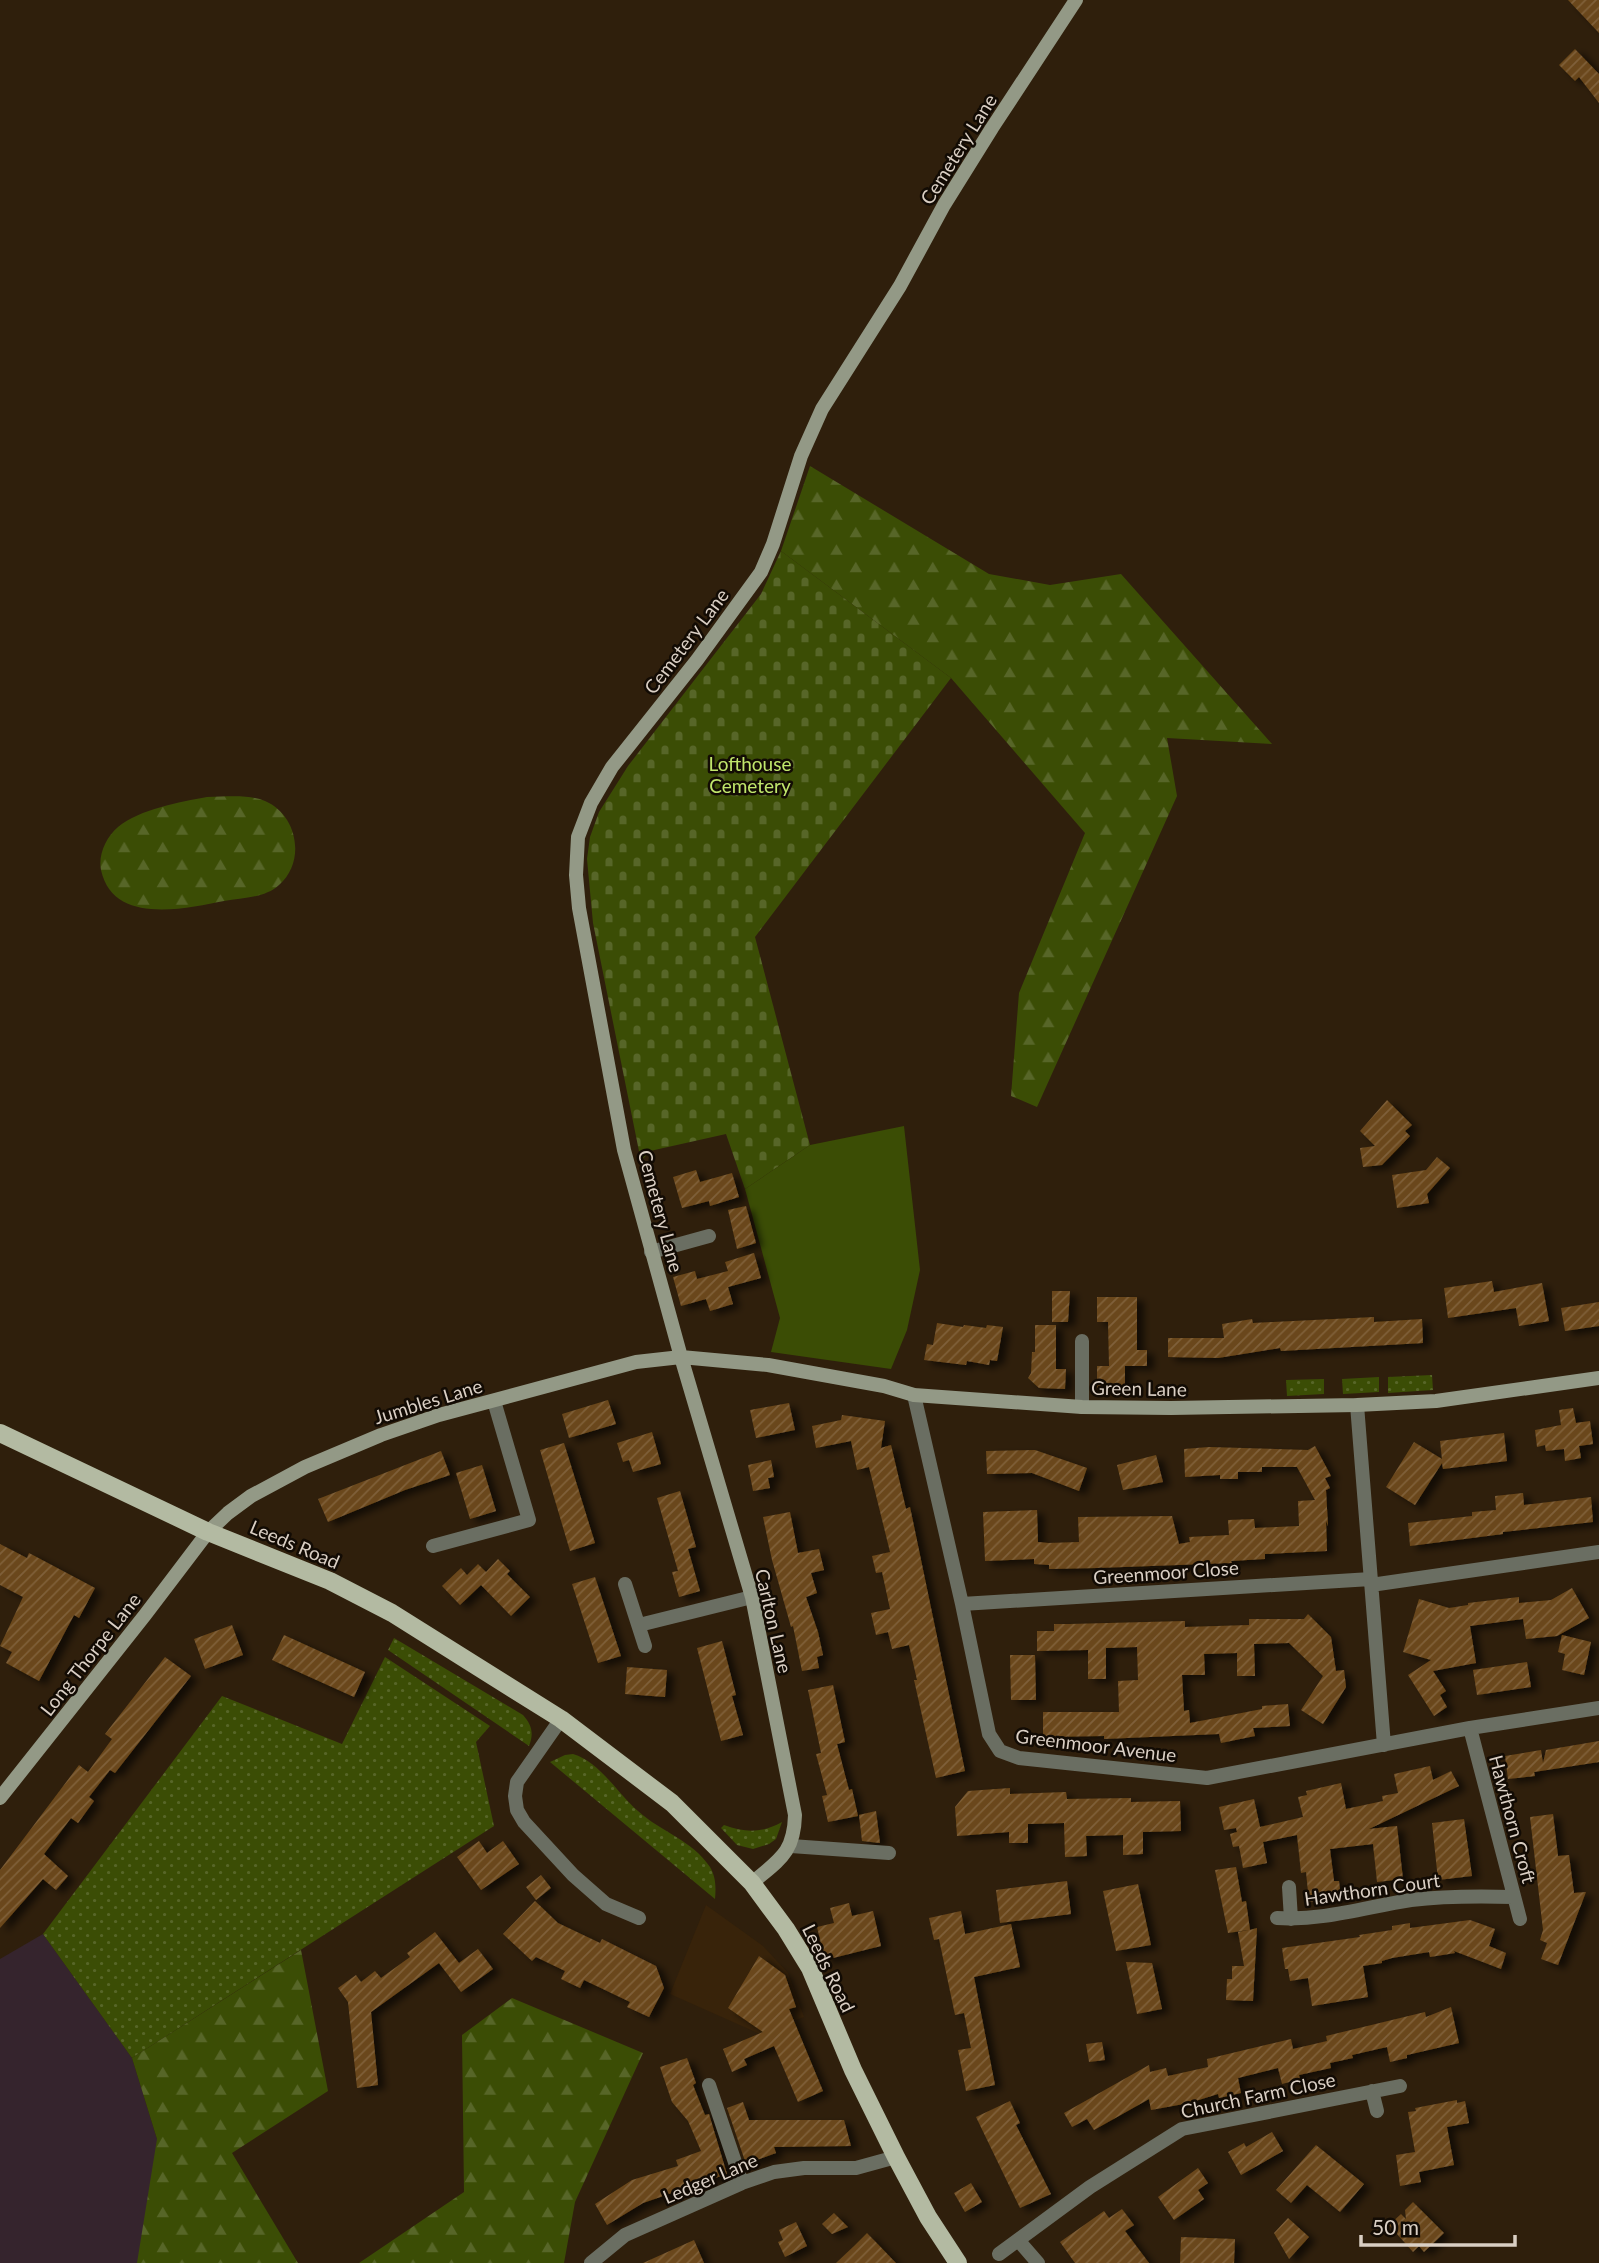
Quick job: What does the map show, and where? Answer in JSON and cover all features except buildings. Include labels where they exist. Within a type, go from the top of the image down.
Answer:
[{"type":"main road","name":"Leeds Road","points":[[0,1433],[208,1532],[330,1581],[392,1613],[561,1719],[672,1803],[752,1883],[786,1929],[810,1968],[853,2070],[896,2157],[958,2263]]},
{"type":"street","name":"Cemetery Lane","points":[[681,1357],[624,1150],[595,1002],[576,874],[578,837],[591,803],[612,767],[697,660],[761,572],[773,544],[801,456],[822,409],[900,286],[944,205],[1076,0]]},
{"type":"street","points":[[651,1251],[709,1236]]},
{"type":"street","points":[[1082,1342],[1082,1406]]},
{"type":"street","name":"Green Lane","points":[[681,1357],[768,1365],[884,1386],[914,1395],[1082,1406],[1171,1408],[1436,1401],[1599,1378]]},
{"type":"street","name":"Jumbles Lane","points":[[208,1532],[251,1496],[305,1467],[381,1435],[439,1415],[636,1362],[681,1357]]},
{"type":"street","name":"Carlton Lane","points":[[681,1357],[752,1597],[795,1815],[795,1832],[791,1846]]},
{"type":"street","name":"Greenmoor Avenue","points":[[914,1395],[989,1734],[993,1744],[1009,1756],[1073,1766],[1207,1778],[1469,1728],[1599,1707]]},
{"type":"street","points":[[433,1546],[529,1520],[495,1401]]},
{"type":"street","points":[[1357,1405],[1384,1745]]},
{"type":"street","name":"Long Thorpe Lane","points":[[3,1790],[208,1532]]},
{"type":"street","name":"Greenmoor Close","points":[[962,1604],[1371,1582],[1599,1552]]},
{"type":"street","points":[[625,1584],[645,1646]]},
{"type":"street","points":[[639,1625],[752,1597]]},
{"type":"street","points":[[561,1719],[517,1783],[517,1810],[524,1822],[590,1890],[606,1904],[639,1918]]},
{"type":"street","name":"Hawthorn Croft","points":[[1469,1728],[1520,1919]]},
{"type":"street","points":[[752,1883],[791,1846],[889,1853]]},
{"type":"street","name":"Hawthorn Court","points":[[1289,1887],[1284,1918],[1325,1917],[1410,1900],[1460,1896],[1513,1897]]},
{"type":"street","points":[[709,2085],[742,2183]]},
{"type":"street","name":"Church Farm Close","points":[[999,2254],[1090,2187],[1182,2129],[1401,2086]]},
{"type":"street","points":[[1372,2091],[1377,2111]]},
{"type":"street","name":"Ledger Lane","points":[[591,2263],[625,2235],[742,2183],[774,2172],[804,2168],[856,2168],[896,2157]]},
{"type":"street","points":[[1018,2240],[1038,2263]]},
{"type":"shaded area","points":[[706,1905],[763,1946],[788,1973],[804,2017],[760,2034],[670,1994]]},
{"type":"shaded area","points":[[43,1934],[132,2058],[157,2139],[181,2263],[0,2263],[0,1959]]},
{"type":"green space","points":[[810,466],[989,574],[1050,585],[1121,574],[1272,744],[1167,738],[1177,796],[1037,1107],[1011,1096],[1019,993],[1085,833],[951,678],[781,551]]},
{"type":"green space","name":"Lofthouse Cemetery","points":[[781,551],[951,678],[755,937],[810,1145],[745,1189],[726,1134],[650,1151],[641,1161],[593,923],[587,859],[590,837],[599,812],[628,766],[761,594]]},
{"type":"green space","points":[[207,797],[251,797],[276,808],[285,817],[294,840],[293,864],[288,875],[279,885],[260,895],[190,907],[152,909],[135,906],[120,899],[108,887],[100,864],[104,847],[114,831],[137,815]]},
{"type":"green space","points":[[904,1126],[920,1270],[907,1330],[891,1369],[771,1352],[780,1318],[745,1189],[810,1145]]},
{"type":"green space","points":[[1432,1375],[1433,1390],[1388,1393],[1388,1377]]},
{"type":"green space","points":[[1379,1377],[1379,1392],[1343,1394],[1342,1379]]},
{"type":"green space","points":[[1324,1379],[1324,1394],[1287,1396],[1286,1380]]},
{"type":"green space","points":[[394,1638],[523,1715],[531,1730],[529,1746],[388,1650]]},
{"type":"green space","points":[[385,1657],[490,1726],[476,1742],[494,1826],[132,2058],[43,1934],[222,1696],[342,1744]]},
{"type":"green space","points":[[573,1754],[592,1764],[630,1804],[703,1858],[713,1875],[715,1899],[550,1762]]},
{"type":"green space","points":[[782,1822],[776,1839],[753,1849],[737,1845],[721,1828],[724,1825],[754,1831]]},
{"type":"green space","points":[[301,1950],[328,2091],[232,2153],[298,2263],[137,2263],[157,2139],[132,2058]]},
{"type":"green space","points":[[512,1998],[643,2053],[575,2202],[564,2263],[359,2263],[464,2192],[462,2035]]}]
